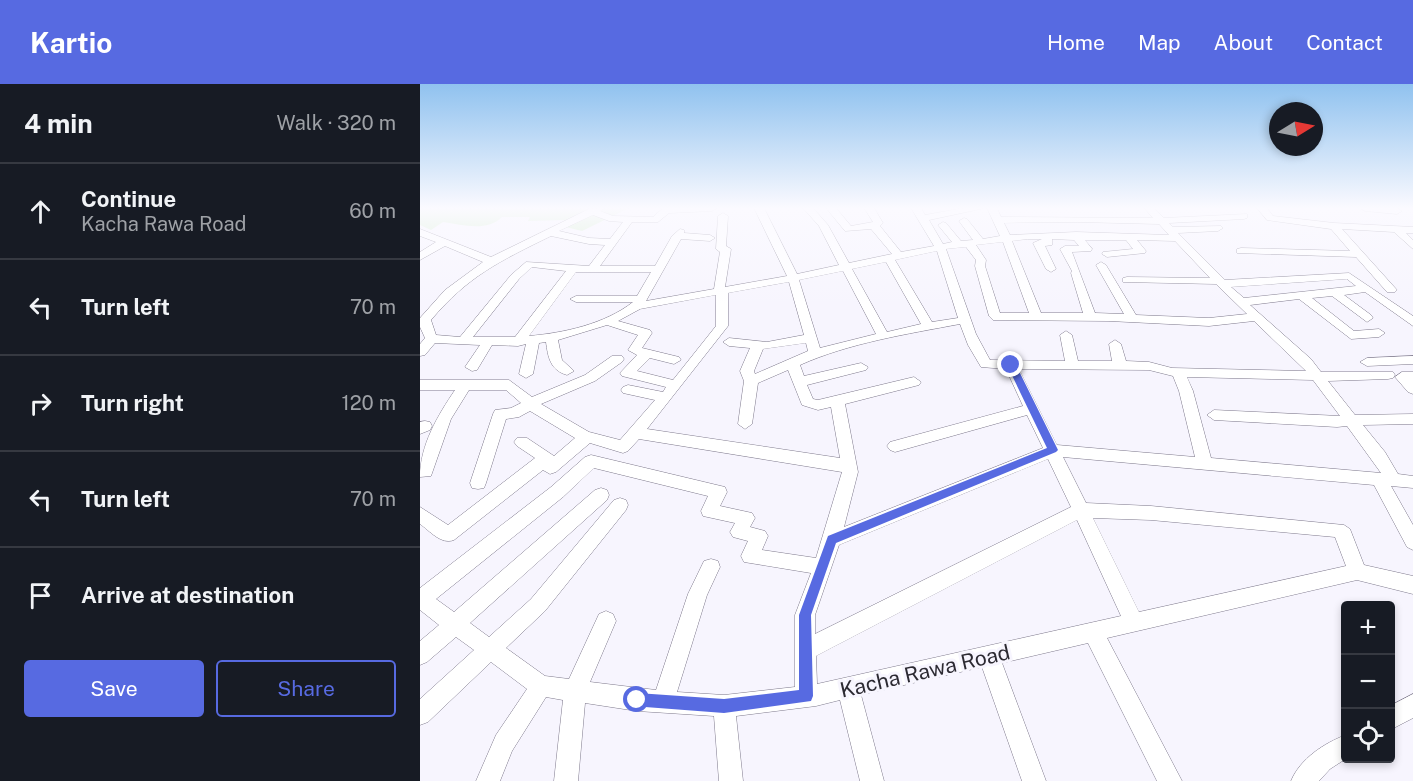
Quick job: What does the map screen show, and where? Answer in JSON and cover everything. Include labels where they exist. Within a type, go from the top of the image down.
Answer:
[{"type":"street","points":[[440,241],[491,261]]},
{"type":"street","points":[[432,339],[424,325],[425,320],[449,292],[491,261],[531,241]]},
{"type":"street","points":[[587,241],[612,242]]},
{"type":"street","points":[[432,339],[518,342],[550,337],[605,321],[639,302],[675,241]]},
{"type":"street","points":[[420,385],[509,385],[542,413],[587,437],[622,448],[637,433],[722,326],[720,291],[726,249],[722,249],[722,241]]},
{"type":"street","points":[[775,241],[793,278],[815,353]]},
{"type":"street","points":[[832,241],[883,336]]},
{"type":"street","points":[[883,241],[928,326]]},
{"type":"street","points":[[937,241],[965,320],[985,364],[1149,366],[1178,372],[1317,376],[1388,375]]},
{"type":"street","points":[[965,241],[981,260],[980,266],[995,316],[1132,318],[1209,322],[1258,317]]},
{"type":"street","points":[[576,299],[639,302],[720,291],[893,256],[987,241]]},
{"type":"street","points":[[1007,241],[1036,317]]},
{"type":"street","points":[[1047,241],[1048,243],[1038,243],[1051,269]]},
{"type":"street","points":[[1080,241],[1087,249],[1065,249],[1090,317]]},
{"type":"street","points":[[1107,254],[1141,251],[1132,241]]},
{"type":"street","points":[[1182,241],[1241,302],[1306,362],[1379,456],[1386,480],[1413,542]]},
{"type":"street","points":[[1347,241],[1391,290]]},
{"type":"street","points":[[420,257],[444,242]]},
{"type":"street","points":[[592,269],[612,242]]},
{"type":"street","points":[[1256,266],[1241,250],[1359,254]]},
{"type":"street","points":[[464,341],[515,277],[530,264],[592,269],[657,269]]},
{"type":"street","points":[[1101,265],[1132,318]]},
{"type":"street","points":[[518,342],[573,268]]},
{"type":"street","points":[[1127,280],[1221,282],[1349,276],[1413,322]]},
{"type":"street","points":[[1241,302],[1365,289]]},
{"type":"street","points":[[1334,292],[1367,318]]},
{"type":"street","points":[[1301,295],[1351,335],[1379,333]]},
{"type":"street","points":[[751,381],[815,353],[928,326],[965,320]]},
{"type":"street","points":[[605,321],[646,333],[634,350],[674,360]]},
{"type":"street","points":[[1066,335],[1072,365]]},
{"type":"street","points":[[550,337],[556,362],[567,371]]},
{"type":"street","points":[[729,342],[767,346],[811,338]]},
{"type":"street","points":[[420,352],[432,339]]},
{"type":"street","points":[[525,374],[534,340]]},
{"type":"street","points":[[472,367],[488,342]]},
{"type":"street","points":[[1115,344],[1120,366]]},
{"type":"street","points":[[745,424],[751,381],[747,371],[758,345]]},
{"type":"street","points":[[647,354],[627,373],[676,385]]},
{"type":"street","points":[[478,483],[500,414],[514,413],[530,403],[590,378],[617,360]]},
{"type":"street","points":[[1367,362],[1413,360]]},
{"type":"street","points":[[793,364],[807,402],[819,405],[914,382]]},
{"type":"street","points":[[1011,365],[1134,622]]},
{"type":"street","points":[[800,382],[861,367]]},
{"type":"street","points":[[1178,372],[1186,391],[1204,463]]},
{"type":"street","points":[[1413,377],[1402,377],[1413,389]]},
{"type":"street","points":[[425,472],[444,418],[465,385]]},
{"type":"street","points":[[628,390],[666,397]]},
{"type":"street","points":[[806,696],[805,615],[832,540],[850,472],[837,401]]},
{"type":"street","points":[[895,446],[1033,408]]},
{"type":"street","points":[[1214,415],[1337,422],[1413,419]]},
{"type":"street","points":[[637,433],[848,465]]},
{"type":"street","points":[[550,468],[587,437]]},
{"type":"street","points":[[420,514],[448,535],[547,458],[522,442]]},
{"type":"street","points":[[832,540],[1053,450],[1413,482]]},
{"type":"street","points":[[420,600],[557,492],[591,461],[719,492],[710,511],[746,518],[739,532],[759,536],[750,556],[822,567]]},
{"type":"street","points":[[420,655],[601,495]]},
{"type":"street","points":[[420,714],[538,605],[620,505]]},
{"type":"street","points":[[804,651],[1081,510],[1150,513],[1338,530],[1344,534],[1357,572]]},
{"type":"street","points":[[663,702],[698,594],[711,567]]},
{"type":"street","name":"Kacha Rawa Road","points":[[420,600],[541,686],[663,702],[724,706],[806,696],[848,688],[1357,572],[1413,585]]},
{"type":"street","points":[[566,781],[575,691],[606,621]]},
{"type":"street","points":[[1093,632],[1170,781]]},
{"type":"street","points":[[989,657],[1034,781]]},
{"type":"street","points":[[488,781],[504,743],[541,686]]},
{"type":"street","points":[[848,688],[872,781]]},
{"type":"street","points":[[1395,716],[1413,705]]},
{"type":"street","points":[[724,706],[731,781]]},
{"type":"street","points":[[1311,778],[1322,761],[1341,749]]},
{"type":"route","points":[[637,700],[724,706],[806,696],[805,615],[832,540],[1053,450],[1011,365]]}]
